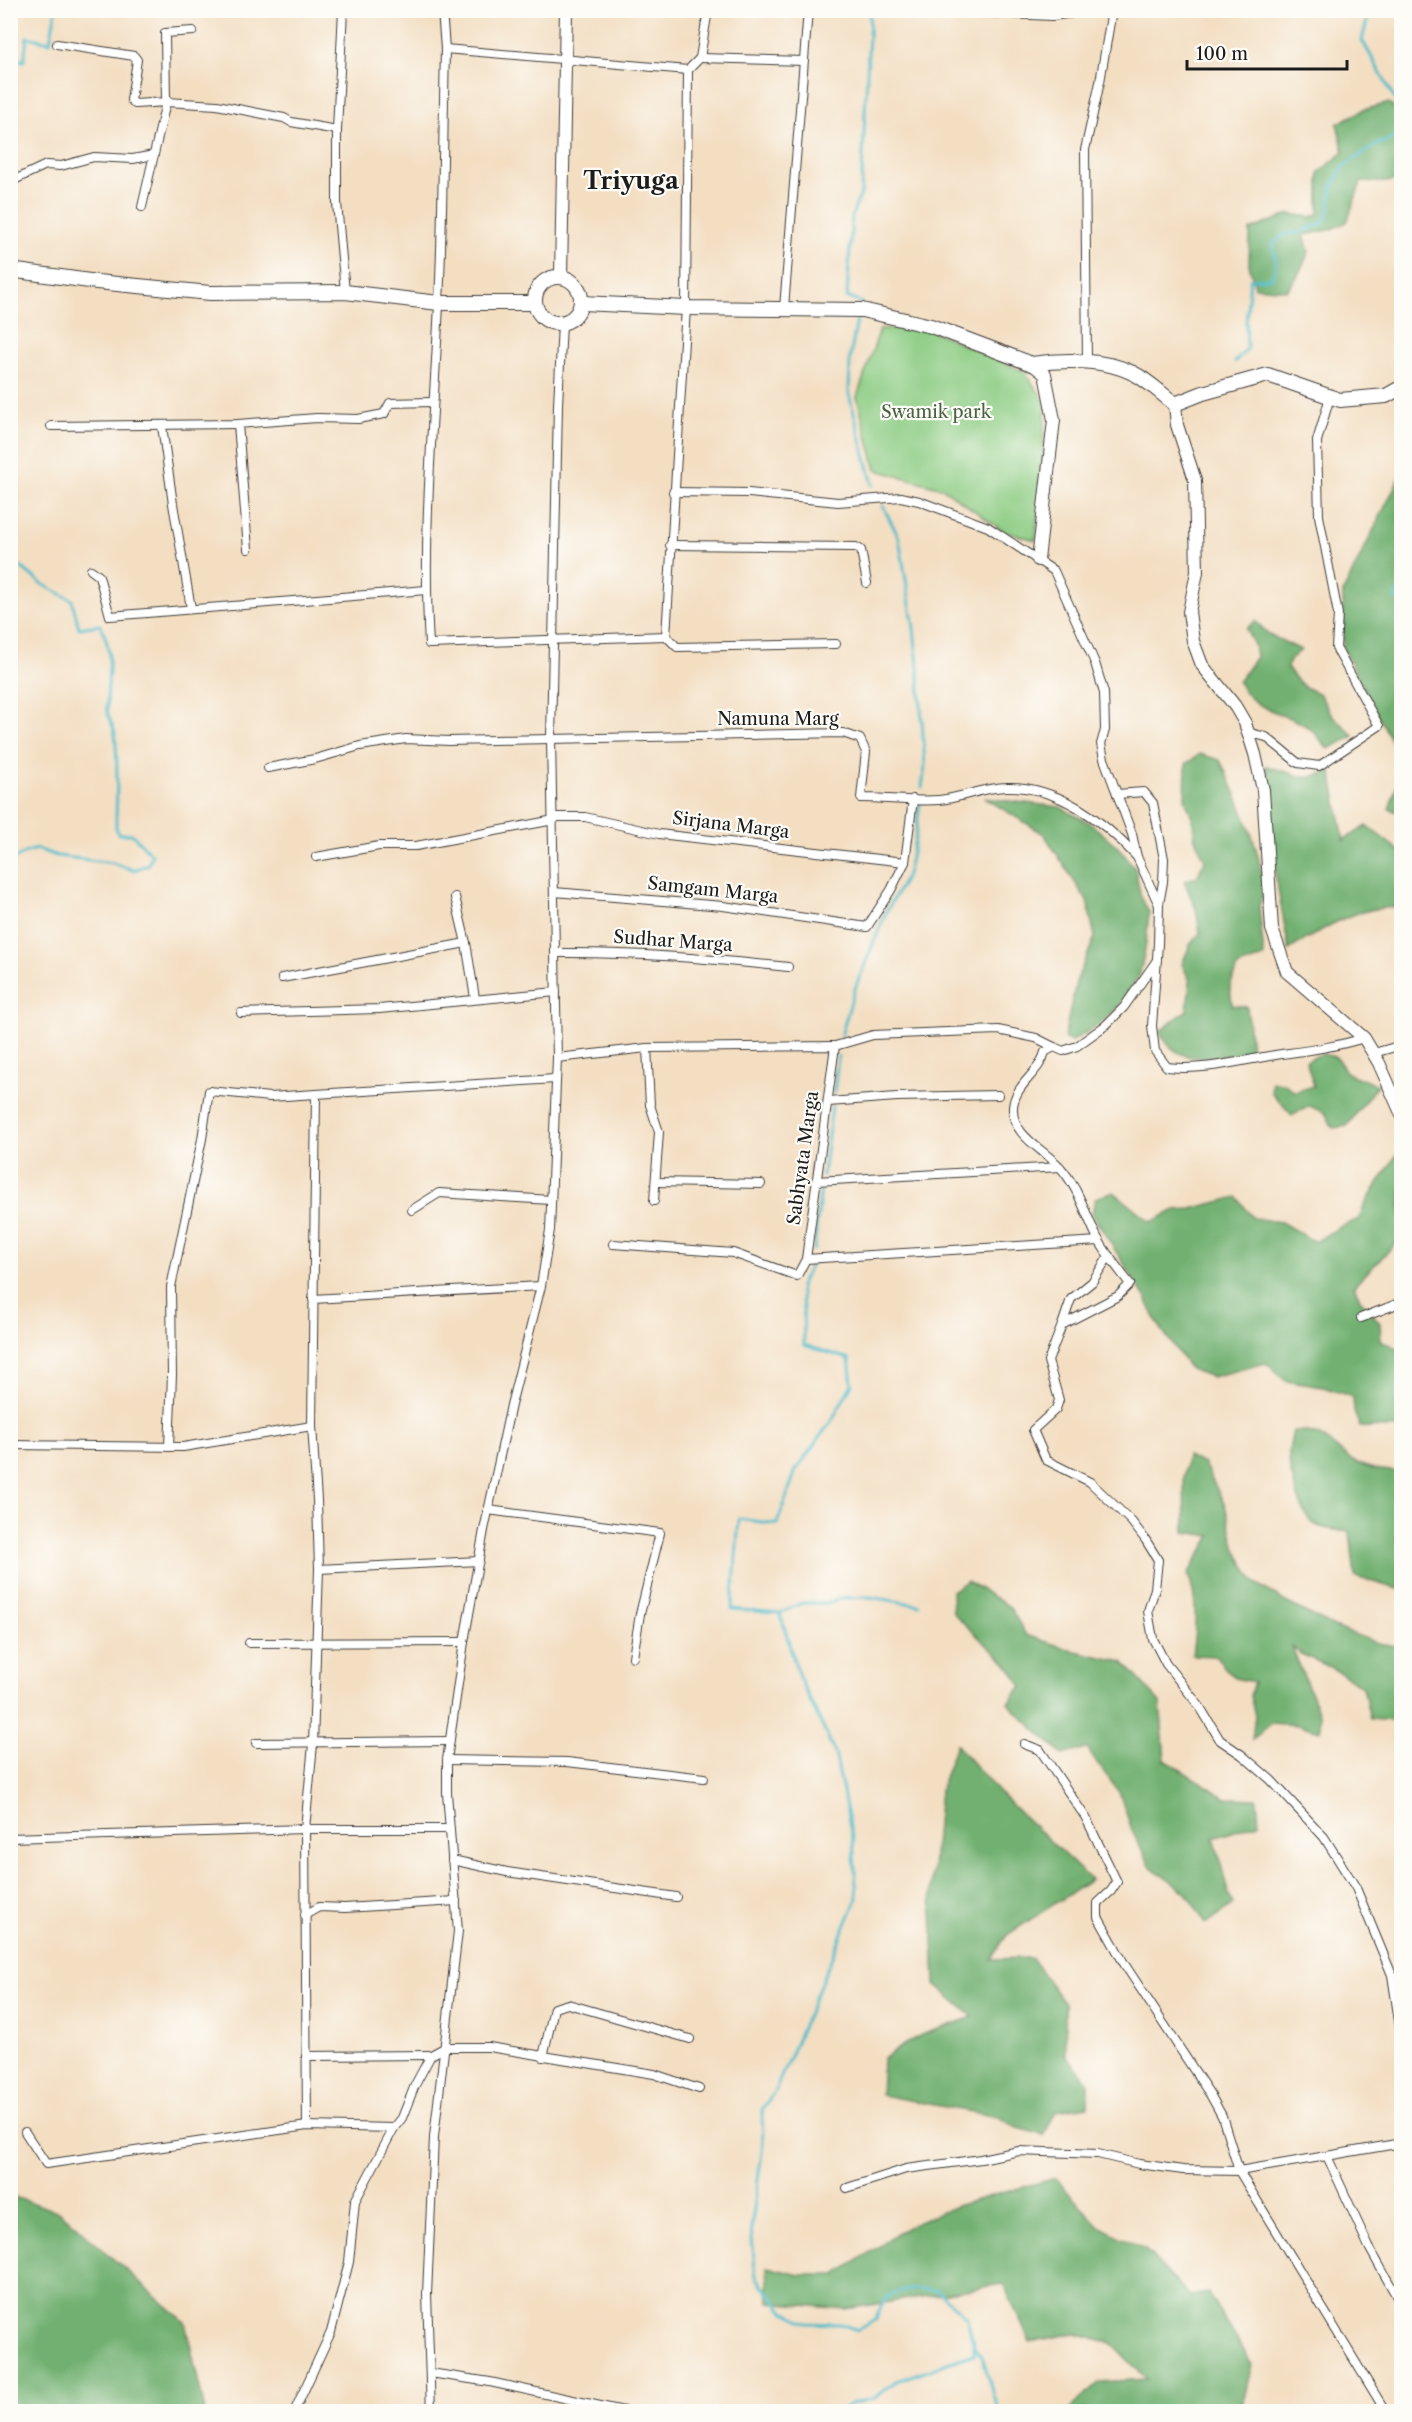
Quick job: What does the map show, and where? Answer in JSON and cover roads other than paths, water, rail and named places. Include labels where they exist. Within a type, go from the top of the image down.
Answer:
[{"type":"main road","points":[[561,276],[567,59],[566,10]]},
{"type":"main road","points":[[10,270],[97,282],[210,293],[345,292],[439,303],[535,303]]},
{"type":"main road","points":[[561,276],[568,278],[579,288],[582,303],[577,314],[562,323],[548,321],[542,316],[535,303],[537,289],[554,277],[561,276]]},
{"type":"main road","points":[[582,303],[686,308],[862,310],[931,326],[1032,364],[1045,374],[1054,420],[1038,560]]},
{"type":"main road","points":[[1032,364],[1048,361],[1087,362],[1115,366],[1135,374],[1174,404],[1177,425],[1195,480],[1197,572],[1189,612],[1193,641],[1202,665],[1236,706],[1247,732],[1263,790],[1272,929],[1278,950],[1287,972],[1364,1038],[1374,1053],[1401,1115]]},
{"type":"main road","points":[[1174,404],[1203,393],[1268,375],[1340,400],[1386,396],[1401,387]]},
{"type":"street","points":[[343,10],[337,130],[337,203],[345,292]]},
{"type":"street","points":[[442,10],[445,49],[439,303],[432,402],[426,590],[429,644],[666,636],[677,647],[836,644]]},
{"type":"street","points":[[666,636],[686,308],[688,70],[700,58],[708,10]]},
{"type":"street","points":[[784,308],[808,10]]},
{"type":"street","points":[[929,10],[1052,16],[1095,10]]},
{"type":"street","points":[[1087,362],[1085,150],[1100,82],[1112,10]]},
{"type":"street","points":[[142,207],[166,102],[165,33],[193,31]]},
{"type":"street","points":[[57,44],[134,56],[137,60],[132,103],[217,105],[284,117],[291,122],[337,130]]},
{"type":"street","points":[[445,49],[688,70]]},
{"type":"street","points":[[700,58],[803,61]]},
{"type":"street","points":[[10,182],[46,165],[61,166],[94,157],[133,159],[154,156]]},
{"type":"street","points":[[431,2412],[428,2294],[434,2137],[458,1931],[447,1793],[447,1760],[464,1642],[488,1510],[541,1286],[550,1230],[557,1058],[551,739],[558,405],[562,323]]},
{"type":"street","points":[[1247,732],[1266,736],[1298,763],[1319,766],[1379,726],[1336,648],[1338,614],[1319,516],[1317,441],[1330,397]]},
{"type":"street","points":[[51,426],[162,426],[238,424],[317,418],[358,419],[384,414],[390,403],[432,402]]},
{"type":"street","points":[[238,424],[248,549]]},
{"type":"street","points":[[162,426],[172,504],[191,608]]},
{"type":"street","points":[[673,492],[749,492],[838,502],[901,497],[919,501],[988,527],[1054,571],[1095,663],[1104,693],[1105,730],[1101,744],[1104,759],[1132,834],[1137,857],[1159,905]]},
{"type":"street","points":[[670,545],[856,547],[861,550],[867,583]]},
{"type":"street","points":[[91,570],[99,576],[110,616],[426,590]]},
{"type":"street","name":"Namuna Marg","points":[[551,739],[843,733],[860,739],[866,752],[861,798],[939,800],[1007,787],[1044,791],[1081,809],[1120,838],[1137,857]]},
{"type":"street","points":[[268,768],[315,759],[360,746],[406,739],[449,741],[551,739]]},
{"type":"street","points":[[1118,794],[1144,792],[1153,802],[1164,859],[1152,1026],[1155,1051],[1167,1066],[1208,1067],[1331,1048],[1364,1038]]},
{"type":"street","points":[[905,862],[913,799]]},
{"type":"street","name":"Sirjana Marga","points":[[316,857],[379,846],[416,846],[554,818],[585,817],[668,835],[905,862]]},
{"type":"street","name":"Samgam Marga","points":[[555,892],[723,906],[867,927],[891,890],[905,862]]},
{"type":"street","points":[[455,897],[466,943],[474,998]]},
{"type":"street","points":[[282,978],[466,943]]},
{"type":"street","name":"Sudhar Marga","points":[[556,953],[654,954],[788,968]]},
{"type":"street","points":[[557,1058],[647,1048],[835,1046],[873,1035],[998,1030],[1036,1038],[1063,1051],[1077,1046],[1107,1025],[1124,1007],[1157,960]]},
{"type":"street","points":[[241,1014],[379,1009],[474,998],[556,992]]},
{"type":"street","points":[[1374,1053],[1401,1045]]},
{"type":"street","name":"Sabhyata Marga","points":[[806,1259],[835,1046]]},
{"type":"street","points":[[1054,1047],[1045,1052],[1043,1061],[1016,1095],[1013,1109],[1016,1124],[1033,1145],[1060,1167],[1072,1184],[1099,1241],[1130,1284],[1118,1296],[1062,1325]]},
{"type":"street","points":[[647,1048],[650,1105],[659,1132],[654,1201]]},
{"type":"street","points":[[169,1447],[172,1375],[171,1287],[202,1138],[209,1090],[270,1097],[555,1079]]},
{"type":"street","points":[[307,2126],[305,1828],[313,1744],[319,1569],[312,1426],[316,1094]]},
{"type":"street","points":[[828,1102],[897,1097],[998,1095]]},
{"type":"street","points":[[816,1181],[1060,1167]]},
{"type":"street","points":[[656,1182],[761,1184]]},
{"type":"street","points":[[412,1210],[439,1193],[551,1200]]},
{"type":"street","points":[[613,1244],[732,1253],[797,1276],[806,1259],[1099,1241]]},
{"type":"street","points":[[1109,1256],[1092,1282],[1071,1299],[1048,1361],[1059,1400],[1056,1409],[1033,1430],[1046,1460],[1090,1482],[1131,1521],[1145,1539],[1158,1560],[1155,1589],[1148,1611],[1152,1640],[1166,1664],[1200,1707],[1220,1740],[1271,1780],[1324,1837],[1356,1888],[1392,1976],[1401,2041]]},
{"type":"street","points":[[313,1299],[541,1286]]},
{"type":"street","points":[[1361,1318],[1401,1302]]},
{"type":"street","points":[[10,1445],[169,1447],[212,1443],[312,1426]]},
{"type":"street","points":[[488,1510],[660,1533],[640,1614],[633,1657]]},
{"type":"street","points":[[319,1569],[479,1562]]},
{"type":"street","points":[[249,1643],[464,1642]]},
{"type":"street","points":[[256,1743],[450,1741]]},
{"type":"street","points":[[1024,1744],[1040,1750],[1086,1818],[1117,1882],[1098,1903],[1098,1917],[1125,1965],[1222,2116],[1239,2171],[1386,2412]]},
{"type":"street","points":[[447,1760],[567,1762],[704,1778]]},
{"type":"street","points":[[10,1838],[305,1828],[450,1829]]},
{"type":"street","points":[[452,1860],[507,1872],[676,1897]]},
{"type":"street","points":[[305,1915],[319,1907],[345,1908],[456,1901]]},
{"type":"street","points":[[543,2057],[554,2008],[568,2004],[690,2039]]},
{"type":"street","points":[[306,2056],[431,2055],[446,2046],[489,2047],[654,2074],[699,2089]]},
{"type":"street","points":[[294,2412],[331,2332],[349,2262],[355,2201],[394,2128],[402,2118],[415,2085],[431,2055]]},
{"type":"street","points":[[25,2132],[46,2164],[307,2126],[394,2128]]},
{"type":"street","points":[[847,2188],[906,2169],[981,2159],[1019,2151],[1098,2154],[1139,2164],[1183,2170],[1239,2171],[1401,2143]]},
{"type":"street","points":[[1327,2156],[1369,2247],[1401,2306]]},
{"type":"street","points":[[430,2373],[490,2382],[628,2412]]},
{"type":"waterway","points":[[10,59],[24,61],[27,37],[50,42],[56,10]]},
{"type":"waterway","points":[[1370,10],[1362,40],[1397,103],[1402,122]]},
{"type":"waterway","points":[[862,303],[847,297],[852,215],[861,194],[870,14]]},
{"type":"waterway","points":[[1235,362],[1247,349],[1246,323],[1250,279],[1272,278],[1276,263],[1273,244],[1285,234],[1297,233],[1322,224],[1329,212],[1332,187],[1343,167],[1378,144],[1389,140],[1402,128]]},
{"type":"waterway","points":[[857,320],[850,358],[849,394],[873,485]]},
{"type":"waterway","points":[[883,506],[899,538],[914,628],[925,765],[922,787]]},
{"type":"waterway","points":[[10,558],[42,584],[72,600],[79,628],[100,625],[105,635],[109,655],[107,710],[116,746],[116,828],[119,834],[132,834],[152,855],[148,865],[133,870],[113,863],[57,856],[37,849],[10,861]]},
{"type":"waterway","points":[[1395,599],[1402,582]]},
{"type":"waterway","points":[[841,1036],[854,991],[886,912],[907,875],[920,803]]},
{"type":"waterway","points":[[834,1093],[838,1056]]},
{"type":"waterway","points":[[823,1175],[832,1106]]},
{"type":"waterway","points":[[814,1250],[821,1186]]},
{"type":"waterway","points":[[812,1262],[800,1286],[804,1345],[849,1359],[852,1384],[832,1420],[796,1470],[777,1524],[739,1519],[732,1609],[780,1613],[799,1677],[835,1753],[853,1841],[857,1898],[776,2089],[762,2110],[763,2145],[751,2229],[756,2277],[785,2312],[807,2323],[840,2324],[858,2330],[876,2320],[885,2300],[891,2295],[915,2289],[937,2290],[967,2318],[974,2347],[982,2356],[1000,2412]]},
{"type":"waterway","points":[[780,1613],[802,1603],[828,1603],[842,1598],[870,1597],[919,1605]]},
{"type":"waterway","points":[[838,2412],[852,2403],[873,2399],[896,2381],[974,2354],[974,2347]]},
{"type":"district","name":"Triyuga","points":[[631,180]]},
{"type":"park label","name":"Swamik park","points":[[936,412]]}]
